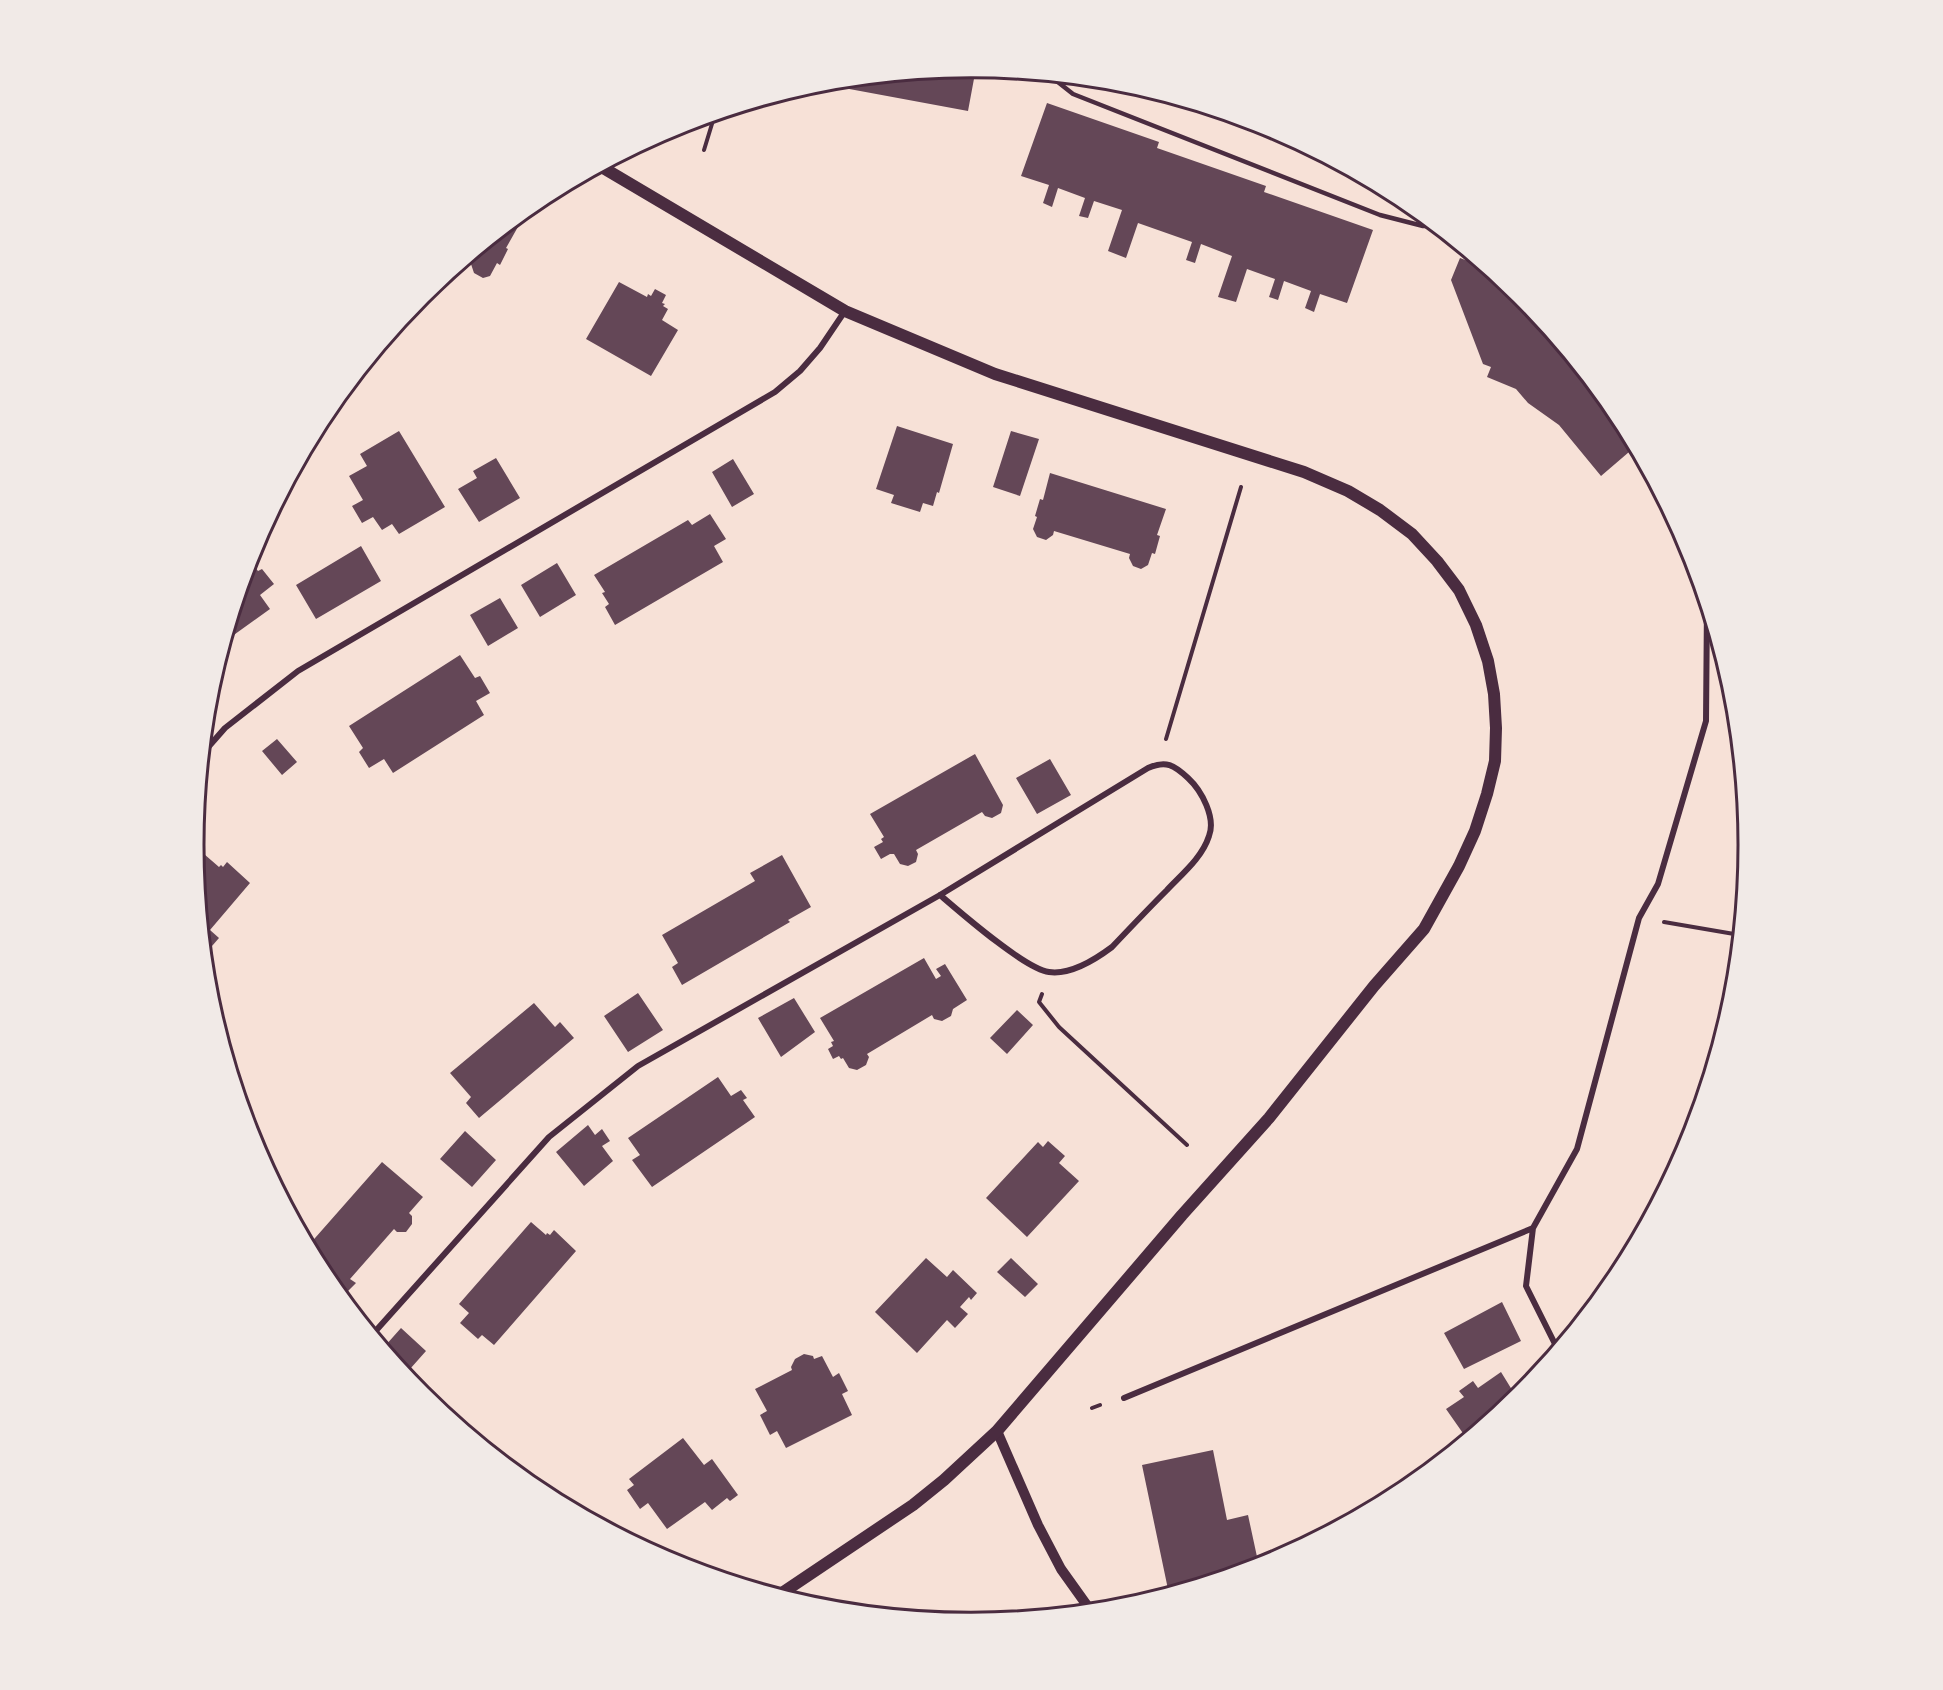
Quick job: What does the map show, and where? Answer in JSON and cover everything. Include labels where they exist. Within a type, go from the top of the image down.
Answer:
[{"type":"main road","points":[[607,170],[845,311],[995,374],[1305,472],[1348,491],[1372,505],[1412,534],[1459,590],[1476,625],[1488,661],[1494,694],[1495,761],[1487,794],[1475,831],[1459,866],[1424,929],[1374,986],[1269,1118],[1182,1215],[997,1431],[913,1505],[788,1589]]},
{"type":"street","points":[[211,744],[225,728],[298,671],[775,392],[800,371],[813,356],[845,311]]},
{"type":"street","points":[[1555,1343],[1526,1286],[1533,1228],[1576,1149],[1639,918],[1658,884],[1706,721],[1707,628]]},
{"type":"street","points":[[377,1329],[549,1137],[638,1066],[940,896],[1159,763],[1170,765],[1181,771],[1194,784],[1202,796],[1211,822],[1210,835],[1196,860],[1112,947],[1068,970],[1051,973],[1030,965],[940,896]]},
{"type":"street","points":[[1124,1398],[1533,1228]]},
{"type":"street","points":[[997,1431],[1060,1569],[1085,1603]]},
{"type":"lane","points":[[1060,84],[1073,94],[1380,215],[1424,226]]},
{"type":"path","points":[[704,150],[712,124]]},
{"type":"path","points":[[1168,733],[1241,487]]},
{"type":"path","points":[[1639,918],[1733,934]]},
{"type":"path","points":[[1051,973],[1039,1002],[1059,1027],[1187,1145]]},
{"type":"building","points":[[974,78],[968,111],[848,89],[921,80]]},
{"type":"building","points":[[1047,103],[1159,142],[1157,148],[1266,186],[1264,192],[1373,230],[1347,303],[1320,294],[1314,312],[1305,308],[1311,291],[1284,281],[1278,300],[1269,297],[1275,279],[1247,269],[1236,302],[1218,297],[1232,256],[1201,244],[1195,263],[1186,260],[1192,242],[1138,223],[1126,258],[1108,251],[1122,210],[1094,201],[1088,218],[1079,216],[1085,198],[1058,188],[1052,207],[1043,203],[1049,185],[1021,176]]},
{"type":"building","points":[[518,226],[506,248],[508,249],[500,265],[497,263],[490,276],[483,278],[474,273],[471,264]]},
{"type":"building","points":[[1460,258],[1477,268],[1514,303],[1580,378],[1629,452],[1601,476],[1559,425],[1528,403],[1516,389],[1487,377],[1491,367],[1483,364],[1451,280]]},
{"type":"building","points":[[619,282],[647,297],[648,294],[651,296],[655,289],[666,295],[662,303],[668,309],[662,320],[678,330],[651,376],[586,339]]},
{"type":"building","points":[[897,426],[953,444],[933,506],[923,503],[920,512],[891,503],[894,495],[876,489]]},
{"type":"building","points":[[399,431],[445,507],[399,534],[392,524],[382,530],[373,517],[362,523],[352,506],[363,500],[349,476],[367,466],[360,454]]},
{"type":"building","points":[[1011,431],[1039,439],[1020,496],[993,487]]},
{"type":"building","points":[[496,458],[520,498],[479,522],[458,489],[477,478],[473,471]]},
{"type":"building","points":[[733,459],[754,494],[732,507],[712,472]]},
{"type":"building","points":[[1050,473],[1166,509],[1157,535],[1160,536],[1155,554],[1152,553],[1148,565],[1141,569],[1133,566],[1129,558],[1130,554],[1054,531],[1053,535],[1046,540],[1037,537],[1033,529],[1037,517],[1035,516],[1040,499],[1043,500]]},
{"type":"building","points":[[710,514],[726,539],[714,546],[723,562],[615,625],[605,607],[609,604],[602,593],[605,592],[594,575],[688,520],[692,525]]},
{"type":"building","points":[[361,546],[381,581],[316,619],[296,585]]},
{"type":"building","points":[[557,563],[576,595],[540,617],[521,585]]},
{"type":"building","points":[[256,569],[258,571],[262,569],[274,584],[260,595],[270,609],[234,635]]},
{"type":"building","points":[[500,598],[518,628],[488,646],[470,615]]},
{"type":"building","points":[[460,655],[475,678],[480,676],[490,693],[476,701],[484,715],[393,773],[384,759],[369,768],[359,752],[363,748],[349,726]]},
{"type":"building","points":[[277,739],[297,762],[282,775],[262,751]]},
{"type":"building","points":[[975,754],[1003,805],[1001,813],[992,818],[985,816],[982,812],[916,850],[918,854],[916,862],[908,866],[900,864],[894,854],[881,859],[874,847],[883,842],[881,839],[884,837],[870,814]]},
{"type":"building","points":[[1050,759],[1071,795],[1037,814],[1016,778]]},
{"type":"building","points":[[204,854],[219,867],[221,865],[223,867],[227,862],[250,883],[210,930],[219,938],[211,947],[206,895]]},
{"type":"building","points":[[782,855],[811,907],[788,920],[790,922],[682,985],[672,967],[678,963],[662,935],[755,881],[750,873]]},
{"type":"building","points":[[924,958],[936,979],[941,976],[936,969],[945,964],[967,1000],[953,1009],[951,1016],[942,1021],[934,1019],[932,1015],[867,1054],[869,1057],[866,1065],[857,1070],[849,1068],[839,1056],[833,1059],[828,1049],[833,1046],[831,1042],[834,1041],[820,1018]]},
{"type":"building","points":[[638,993],[663,1030],[628,1052],[604,1016]]},
{"type":"building","points":[[794,998],[815,1032],[781,1057],[758,1018]]},
{"type":"building","points":[[534,1003],[555,1027],[560,1022],[574,1038],[479,1118],[466,1103],[471,1097],[450,1073]]},
{"type":"building","points":[[1017,1010],[1033,1025],[1007,1054],[990,1038]]},
{"type":"building","points":[[718,1077],[731,1096],[741,1090],[747,1098],[743,1100],[755,1117],[652,1187],[632,1160],[640,1155],[628,1138]]},
{"type":"building","points":[[588,1125],[595,1135],[602,1129],[610,1141],[602,1146],[613,1161],[584,1186],[556,1152]]},
{"type":"building","points":[[465,1131],[496,1160],[472,1187],[440,1159]]},
{"type":"building","points":[[1048,1141],[1065,1156],[1059,1163],[1079,1181],[1027,1237],[986,1198],[1038,1142],[1043,1147]]},
{"type":"building","points":[[382,1162],[423,1197],[409,1213],[412,1216],[412,1224],[406,1232],[397,1232],[394,1229],[350,1279],[356,1283],[348,1291],[314,1239]]},
{"type":"building","points":[[531,1222],[546,1235],[547,1233],[550,1235],[554,1230],[576,1251],[494,1345],[482,1335],[478,1339],[460,1323],[469,1313],[459,1304]]},
{"type":"building","points":[[926,1258],[947,1277],[953,1270],[977,1293],[971,1300],[969,1297],[960,1307],[968,1314],[955,1328],[947,1320],[917,1353],[875,1312]]},
{"type":"building","points":[[1011,1258],[1038,1284],[1025,1297],[997,1272]]},
{"type":"building","points":[[1502,1302],[1521,1341],[1464,1369],[1444,1333]]},
{"type":"building","points":[[401,1328],[426,1351],[411,1368],[388,1343]]},
{"type":"building","points":[[804,1354],[813,1356],[814,1359],[822,1356],[833,1377],[839,1373],[848,1391],[842,1394],[852,1415],[786,1448],[777,1431],[770,1435],[760,1415],[767,1411],[755,1389],[792,1370],[795,1359]]},
{"type":"building","points":[[1501,1372],[1512,1389],[1463,1433],[1446,1409],[1464,1397],[1459,1391],[1473,1381],[1478,1388]]},
{"type":"building","points":[[683,1438],[704,1465],[712,1459],[738,1495],[730,1501],[727,1498],[712,1510],[705,1502],[667,1529],[648,1503],[640,1509],[627,1490],[634,1485],[629,1479]]},
{"type":"building","points":[[1213,1450],[1227,1520],[1248,1515],[1257,1557],[1167,1587],[1142,1465]]}]
